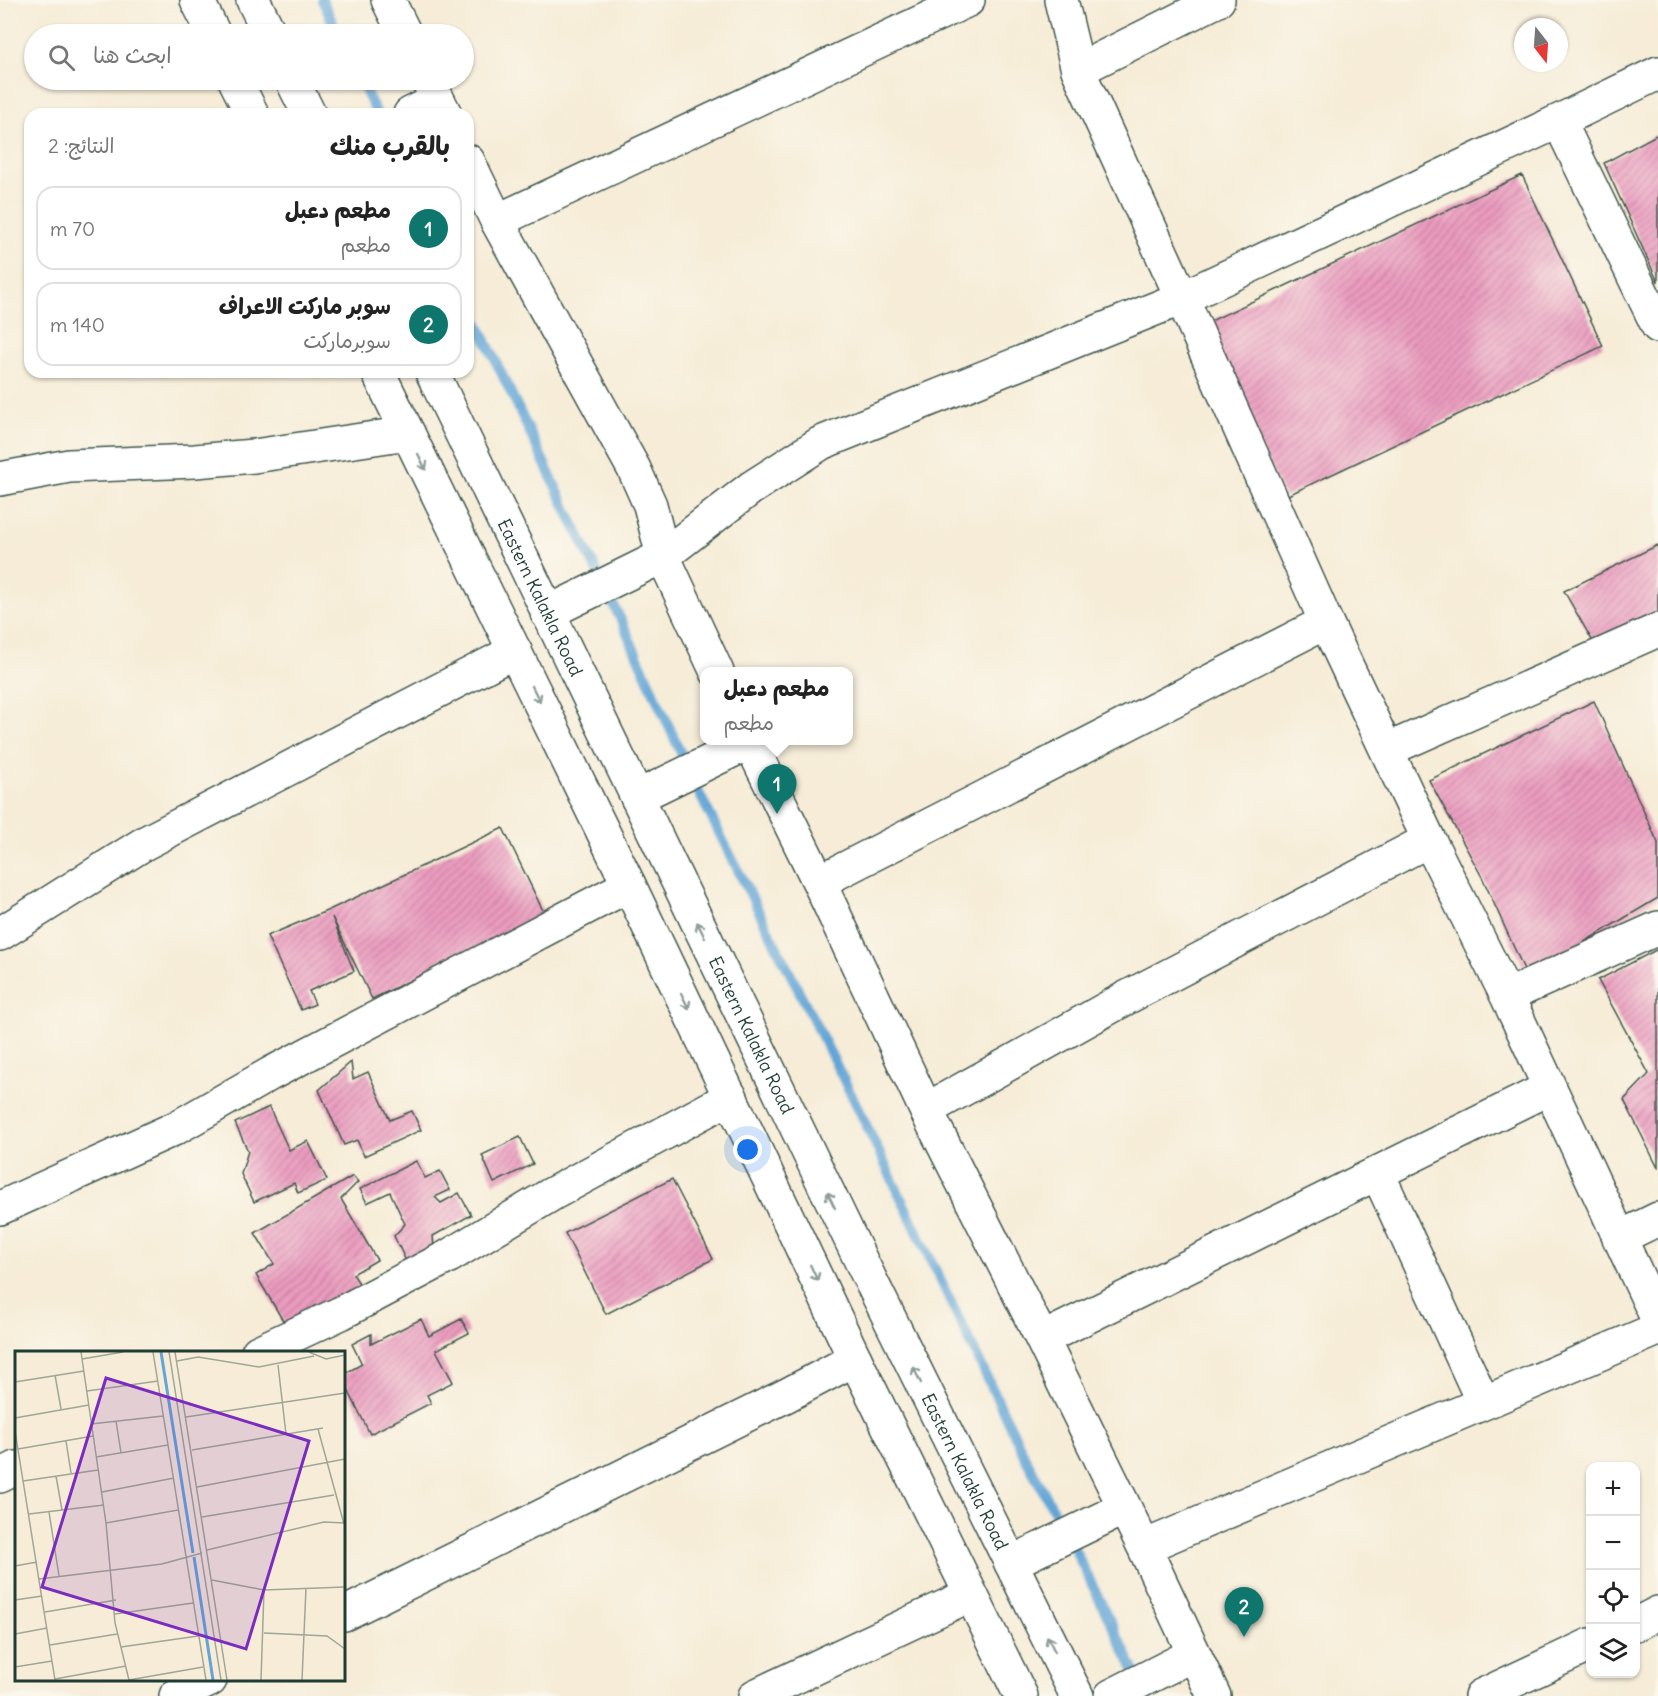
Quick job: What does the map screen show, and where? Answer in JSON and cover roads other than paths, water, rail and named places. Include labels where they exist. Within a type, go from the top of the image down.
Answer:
[{"type":"street","points":[[197,0],[209,24]]},
{"type":"street","points":[[253,0],[265,24]]},
{"type":"street","points":[[388,0],[400,24]]},
{"type":"street","points":[[498,221],[968,0]]},
{"type":"street","points":[[1061,0],[1078,70],[1326,622],[1429,840],[1507,996],[1658,1320]]},
{"type":"street","points":[[1078,70],[1218,0]]},
{"type":"street","points":[[547,613],[663,556],[751,488],[820,443],[1182,298],[1658,73]]},
{"type":"street","points":[[240,90],[249,108]]},
{"type":"street","points":[[297,90],[306,108]]},
{"type":"street","points":[[1559,121],[1658,326]]},
{"type":"street","points":[[474,173],[634,470],[651,505],[663,556],[715,667]]},
{"type":"street","points":[[381,378],[629,885],[855,1359],[1021,1696]]},
{"type":"street","name":"Eastern Kalakla Road","points":[[435,378],[864,1267],[1077,1696]]},
{"type":"street","points":[[0,479],[69,466],[195,461],[254,456],[408,433]]},
{"type":"street","points":[[819,882],[1326,622]]},
{"type":"street","points":[[1387,750],[1658,630]]},
{"type":"street","points":[[0,934],[145,843],[515,651]]},
{"type":"street","points":[[637,797],[742,745]]},
{"type":"street","points":[[752,745],[926,1110],[1042,1339],[1214,1696]]},
{"type":"street","points":[[926,1110],[1126,998],[1429,840]]},
{"type":"street","points":[[0,1208],[176,1128],[270,1074],[629,885]]},
{"type":"street","points":[[1507,996],[1658,928]]},
{"type":"street","points":[[1042,1339],[1549,1088]]},
{"type":"street","points":[[262,1351],[449,1256],[552,1194],[731,1097]]},
{"type":"street","points":[[1378,1174],[1483,1402]]},
{"type":"street","points":[[1619,1238],[1658,1219]]},
{"type":"street","points":[[1144,1547],[1658,1329]]},
{"type":"street","points":[[345,1614],[777,1401],[855,1359]]},
{"type":"street","points":[[0,1476],[15,1468]]},
{"type":"street","points":[[1011,1563],[1124,1508]]},
{"type":"street","points":[[755,1696],[970,1595]]},
{"type":"street","points":[[1640,1621],[1658,1613]]},
{"type":"street","points":[[1481,1696],[1586,1647]]},
{"type":"street","points":[[1111,1696],[1194,1654]]},
{"type":"waterway","points":[[322,0],[333,24]]},
{"type":"waterway","points":[[365,90],[374,108]]},
{"type":"waterway","points":[[474,316],[622,622],[698,791],[859,1110],[1026,1459],[1071,1542],[1139,1680]]},
{"type":"place","name":"مطعم دعبل","points":[[777,814]]},
{"type":"place","name":"سوبر ماركت الاعراف","points":[[1244,1637]]}]
